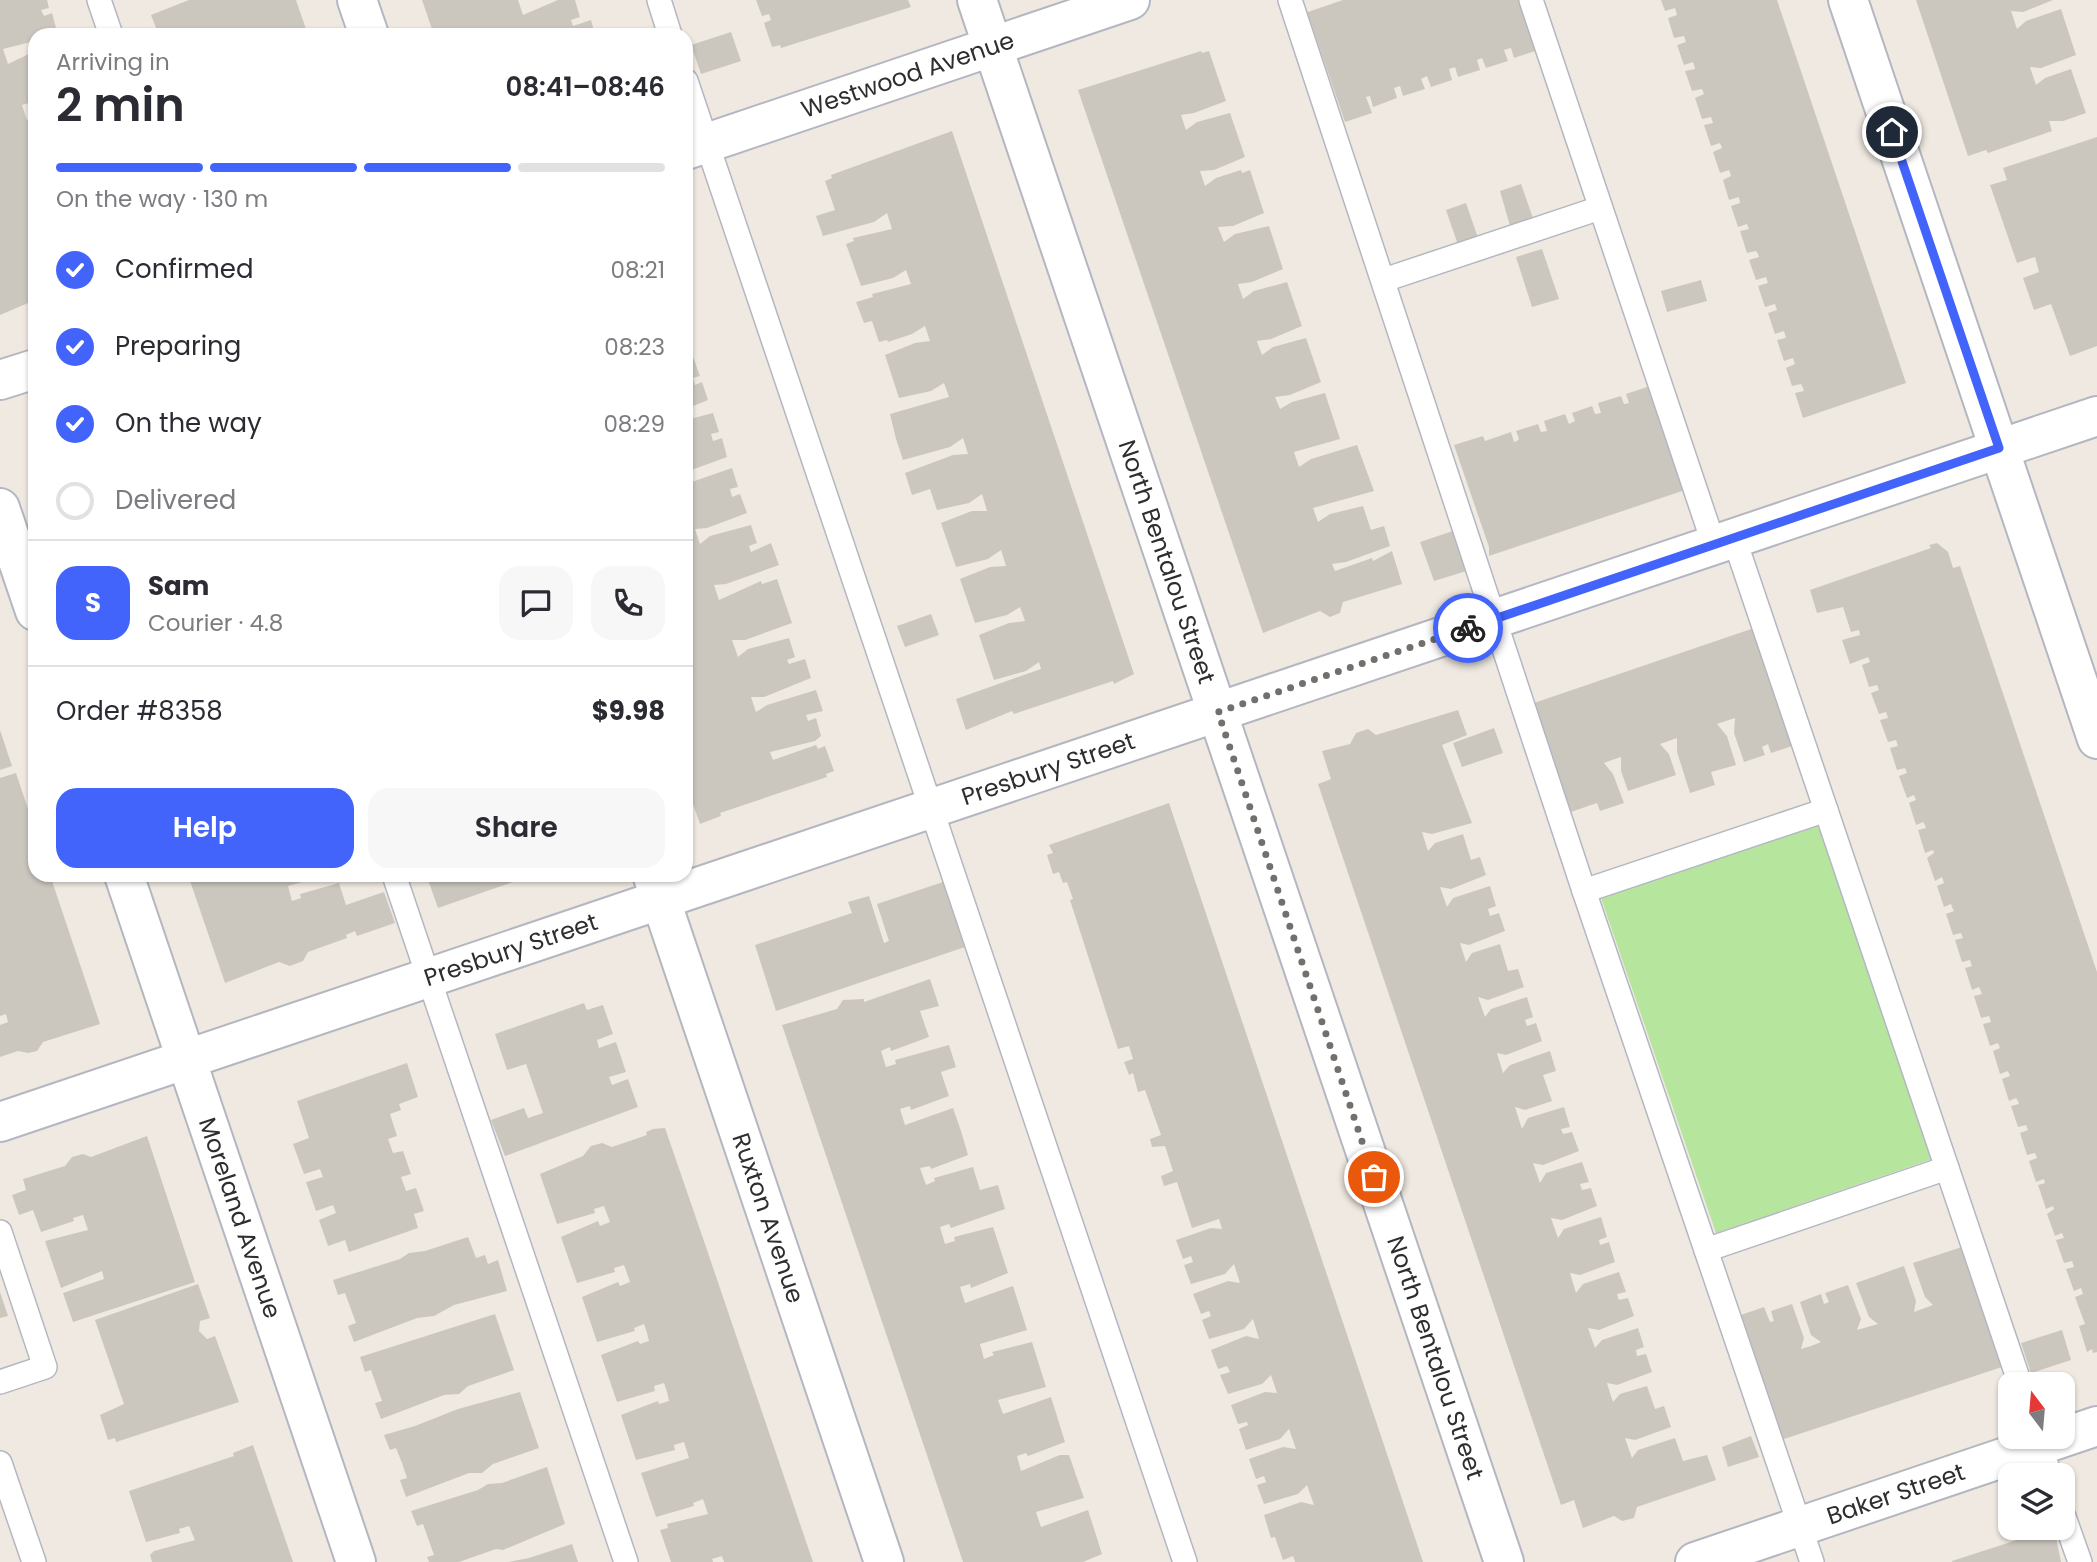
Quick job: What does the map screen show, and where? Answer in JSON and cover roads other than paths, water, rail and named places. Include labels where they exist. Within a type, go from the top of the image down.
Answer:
[{"type":"street","points":[[357,0],[367,28]]},
{"type":"street","name":"North Bentalou Street","points":[[977,0],[1504,1562]]},
{"type":"street","name":"Westwood Avenue","points":[[696,146],[1130,0]]},
{"type":"street","points":[[1848,0],[2097,739]]},
{"type":"street","points":[[0,380],[28,371]]},
{"type":"street","name":"Presbury Street","points":[[693,876],[931,808],[2097,415]]},
{"type":"street","points":[[0,508],[28,590]]},
{"type":"street","name":"Moreland Avenue","points":[[126,882],[356,1562]]},
{"type":"street","name":"Presbury Street","points":[[0,1122],[428,977],[673,882]]},
{"type":"street","name":"Ruxton Avenue","points":[[656,887],[884,1562]]},
{"type":"street","name":"Baker Street","points":[[1695,1562],[2043,1452],[2097,1426]]},
{"type":"lane","points":[[99,0],[109,28]]},
{"type":"lane","points":[[659,0],[668,28]]},
{"type":"lane","points":[[1290,0],[1584,891],[1812,1562]]},
{"type":"lane","points":[[1531,0],[1600,208],[1826,810],[2016,1372]]},
{"type":"lane","points":[[693,126],[696,146],[931,808],[1185,1562]]},
{"type":"lane","points":[[1384,280],[1600,208]]},
{"type":"lane","points":[[1584,891],[1826,810]]},
{"type":"lane","points":[[396,882],[626,1562]]},
{"type":"lane","points":[[1706,1250],[1947,1168]]},
{"type":"lane","points":[[0,1232],[45,1367],[0,1381]]},
{"type":"lane","points":[[0,1463],[34,1562]]},
{"type":"lane","points":[[2072,1540],[2080,1562]]}]
